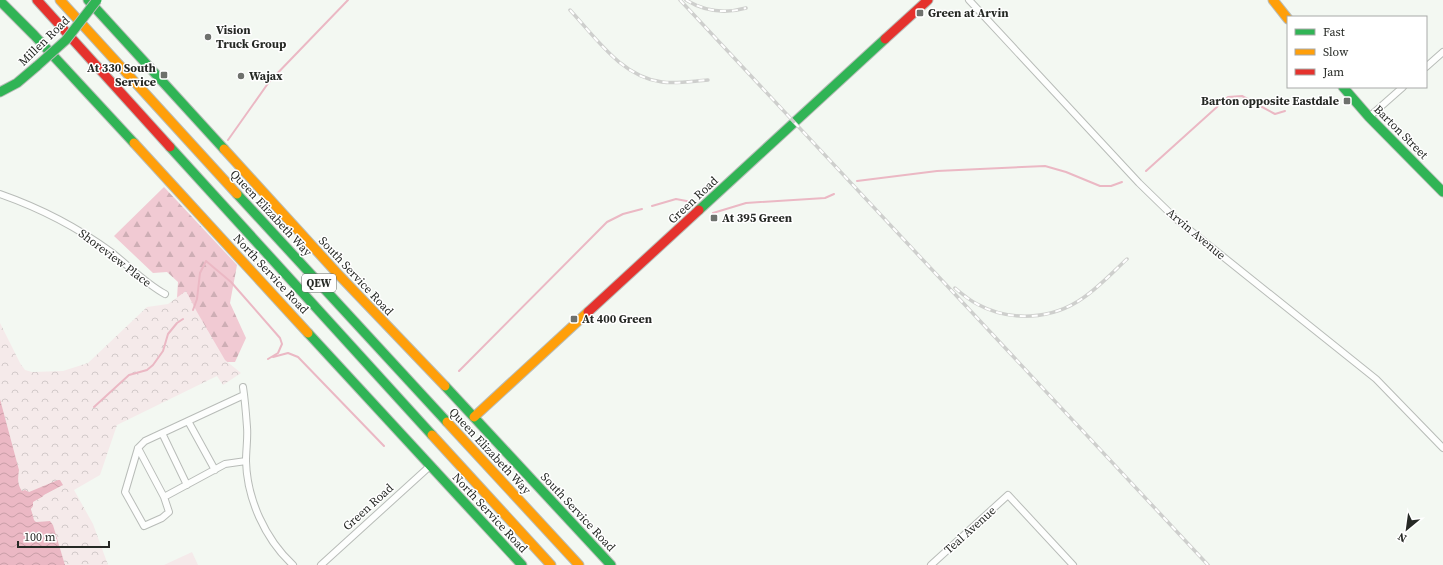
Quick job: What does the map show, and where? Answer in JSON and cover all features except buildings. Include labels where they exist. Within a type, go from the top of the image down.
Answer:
[{"type":"main road","name":"QEW","points":[[37,0],[347,343],[551,565]]},
{"type":"main road","name":"Queen Elizabeth Way","points":[[60,0],[260,220],[579,565]]},
{"type":"main road","name":"South Service Road","points":[[88,0],[336,272],[474,417],[611,565]]},
{"type":"main road","name":"Millen Road","points":[[0,92],[17,83],[66,40],[97,0]]},
{"type":"main road","name":"Green Road","points":[[474,417],[928,0]]},
{"type":"main road","points":[[1273,0],[1287,18]]},
{"type":"main road","name":"North Service Road","points":[[0,1],[40,40],[522,565]]},
{"type":"main road","name":"Barton Street","points":[[1344,88],[1369,117],[1443,192]]},
{"type":"street","name":"Arvin Avenue","points":[[969,0],[1139,183],[1176,219],[1376,379],[1443,448]]},
{"type":"street","points":[[1427,65],[1443,52]]},
{"type":"street","points":[[1369,117],[1402,88]]},
{"type":"street","name":"Shoreview Place","points":[[0,194],[26,203],[79,230],[111,252],[153,287],[165,294]]},
{"type":"street","points":[[244,387],[247,428],[246,462],[252,497],[269,536],[293,565]]},
{"type":"street","points":[[138,448],[164,497],[169,512],[162,518],[144,526],[125,492],[138,448],[145,441],[244,395]]},
{"type":"street","points":[[188,421],[215,470]]},
{"type":"street","points":[[162,433],[187,485]]},
{"type":"street","points":[[164,497],[225,464],[246,462]]},
{"type":"street","name":"Green Road","points":[[321,565],[430,466]]},
{"type":"street","name":"Teal Avenue","points":[[931,565],[1008,495],[1073,565]]},
{"type":"green space","points":[[164,187],[237,265],[230,303],[246,338],[235,362],[222,362],[177,298],[178,282],[167,272],[153,273],[114,236]]},
{"type":"green space","points":[[186,291],[225,360],[241,373],[223,385],[217,376],[117,425],[100,475],[74,490],[93,524],[108,565],[65,565],[53,525],[50,521],[36,522],[32,513],[33,502],[62,486],[60,480],[29,492],[22,491],[19,486],[19,470],[0,399],[0,323],[25,370],[32,372],[63,371],[88,363],[147,307],[168,304]]},
{"type":"green space","points":[[192,552],[198,565],[164,565]]},
{"type":"water","points":[[0,399],[19,470],[18,478],[20,489],[22,491],[25,490],[29,492],[58,480],[60,480],[63,485],[33,502],[31,509],[36,522],[50,521],[53,525],[65,565],[0,565]]},
{"type":"waterway","points":[[228,140],[269,82],[348,0]]},
{"type":"waterway","points":[[1146,171],[1228,97],[1242,96],[1275,114],[1285,111]]},
{"type":"waterway","points":[[857,181],[937,171],[1045,166],[1066,172],[1100,186],[1111,186],[1122,182]]},
{"type":"waterway","points":[[713,213],[746,203],[825,198],[834,194]]},
{"type":"waterway","points":[[652,206],[676,199],[697,203]]},
{"type":"waterway","points":[[459,371],[607,222],[623,214],[642,209]]},
{"type":"waterway","points":[[193,310],[197,299],[200,273],[206,261],[231,282],[280,338],[282,344],[278,353],[268,359]]},
{"type":"waterway","points":[[94,407],[129,375],[147,370],[153,365],[163,351],[168,334],[177,323],[183,319]]},
{"type":"waterway","points":[[273,357],[288,353],[298,357],[384,446]]},
{"type":"railway","points":[[680,0],[1208,565]]},
{"type":"railway","points":[[686,0],[707,9],[730,11],[746,8]]},
{"type":"railway","points":[[570,10],[611,55],[634,73],[648,79],[668,83],[708,80]]},
{"type":"railway","points":[[955,288],[968,299],[977,304],[1003,314],[1017,316],[1045,314],[1058,311],[1089,294],[1127,259]]},
{"type":"traffic: fast","points":[[88,0],[224,149]]},
{"type":"traffic: fast","points":[[37,66],[66,40],[97,0]]},
{"type":"traffic: fast","points":[[0,1],[34,35],[134,143]]},
{"type":"traffic: fast","points":[[699,210],[885,39]]},
{"type":"traffic: fast","points":[[0,92],[17,83],[37,66]]},
{"type":"traffic: fast","points":[[1344,88],[1369,117],[1443,192]]},
{"type":"traffic: fast","points":[[170,147],[432,435]]},
{"type":"traffic: fast","points":[[237,194],[447,422]]},
{"type":"traffic: fast","points":[[308,333],[522,565]]},
{"type":"traffic: fast","points":[[445,386],[611,565]]},
{"type":"traffic: slow","points":[[60,0],[237,194]]},
{"type":"traffic: slow","points":[[1273,0],[1287,18]]},
{"type":"traffic: slow","points":[[134,143],[308,333]]},
{"type":"traffic: slow","points":[[224,149],[336,272],[445,386]]},
{"type":"traffic: slow","points":[[474,417],[588,312]]},
{"type":"traffic: slow","points":[[447,422],[579,565]]},
{"type":"traffic: slow","points":[[432,435],[551,565]]},
{"type":"traffic: jam","points":[[37,0],[170,147]]},
{"type":"traffic: jam","points":[[885,39],[928,0]]},
{"type":"traffic: jam","points":[[588,312],[699,210]]},
{"type":"place","name":"Green at Arvin","points":[[920,13]]},
{"type":"place","name":"Vision Truck Group","points":[[208,37]]},
{"type":"place","name":"At 330 South Service","points":[[164,75]]},
{"type":"place","name":"Wajax","points":[[241,76]]},
{"type":"place","name":"Barton opposite Eastdale","points":[[1347,101]]},
{"type":"place","name":"At 395 Green","points":[[714,218]]},
{"type":"place","name":"At 400 Green","points":[[574,319]]}]
